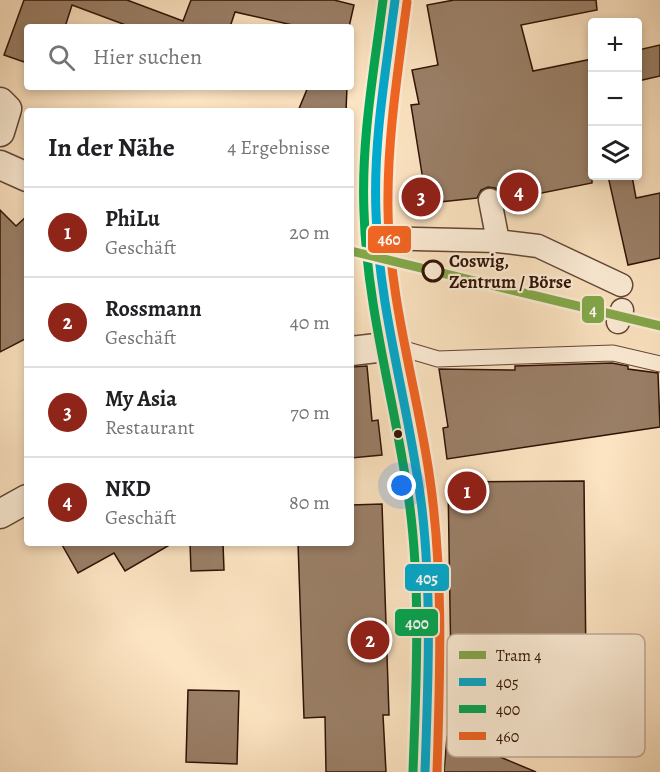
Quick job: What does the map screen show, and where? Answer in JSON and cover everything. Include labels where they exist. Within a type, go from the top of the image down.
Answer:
[{"type":"main road","points":[[394,0],[375,170],[376,238],[417,472],[426,548],[429,606],[425,772]]},
{"type":"street","points":[[0,102],[7,109],[0,132]]},
{"type":"street","points":[[0,165],[24,176]]},
{"type":"street","points":[[490,200],[498,241]]},
{"type":"street","points":[[376,238],[498,241],[538,246],[621,285]]},
{"type":"street","points":[[354,351],[394,346]]},
{"type":"street","points":[[0,514],[24,501]]},
{"type":"lane","points":[[394,346],[438,359],[613,352],[660,364]]},
{"type":"building","points":[[24,0],[127,0],[183,21],[191,0],[334,0],[354,5],[350,24],[288,24],[235,12],[231,24],[123,24],[72,5],[66,24],[24,24],[24,62],[4,55]]},
{"type":"building","points":[[454,0],[596,0],[597,10],[521,25],[533,71],[588,60],[588,180],[592,180],[592,183],[507,200],[506,193],[502,194],[495,188],[488,187],[481,190],[477,198],[412,205],[409,182],[423,180],[411,105],[419,104],[412,70],[438,65],[427,5]]},
{"type":"building","points":[[660,45],[660,76],[642,80],[642,49]]},
{"type":"building","points":[[307,90],[347,90],[346,108],[299,108]]},
{"type":"building","points":[[609,180],[633,180],[636,198],[660,193],[660,258],[628,265]]},
{"type":"building","points":[[0,210],[16,226],[24,219],[24,340],[0,352]]},
{"type":"building","points":[[612,363],[628,366],[628,369],[658,373],[660,427],[447,459],[443,428],[448,427],[439,369],[515,370],[515,366]]},
{"type":"building","points":[[367,366],[372,421],[378,420],[382,455],[354,458],[354,367]]},
{"type":"building","points":[[584,481],[586,634],[450,634],[448,482]]},
{"type":"building","points":[[382,504],[389,715],[383,715],[386,772],[326,772],[325,717],[304,718],[298,546],[354,546],[354,505]]},
{"type":"building","points":[[63,546],[168,546],[125,571],[114,553],[78,573]]},
{"type":"building","points":[[190,546],[223,546],[224,570],[191,571]]},
{"type":"building","points":[[188,690],[239,691],[237,764],[186,762]]},
{"type":"building","points":[[447,737],[447,757],[500,757],[536,772],[444,772]]},
{"type":"tram line","name":"4","points":[[354,252],[660,326]]},
{"type":"transit line","name":"400","points":[[383,0],[366,132],[364,212],[366,250],[376,324],[410,508],[416,574],[417,640],[413,772]]},
{"type":"transit line","name":"405","points":[[395,0],[378,133],[376,213],[383,287],[417,472],[425,542],[428,640],[425,772]]},
{"type":"transit line","name":"460","points":[[407,2],[391,131],[388,209],[398,309],[424,440],[434,510],[440,622],[437,772]]},
{"type":"place","name":"NKD","points":[[519,192]]},
{"type":"place","name":"My Asia","points":[[421,197]]},
{"type":"place","name":"Coswig, Zentrum / Börse","points":[[433,271]]},
{"type":"place","name":"PhiLu","points":[[467,491]]},
{"type":"place","name":"Rossmann","points":[[370,640]]}]
